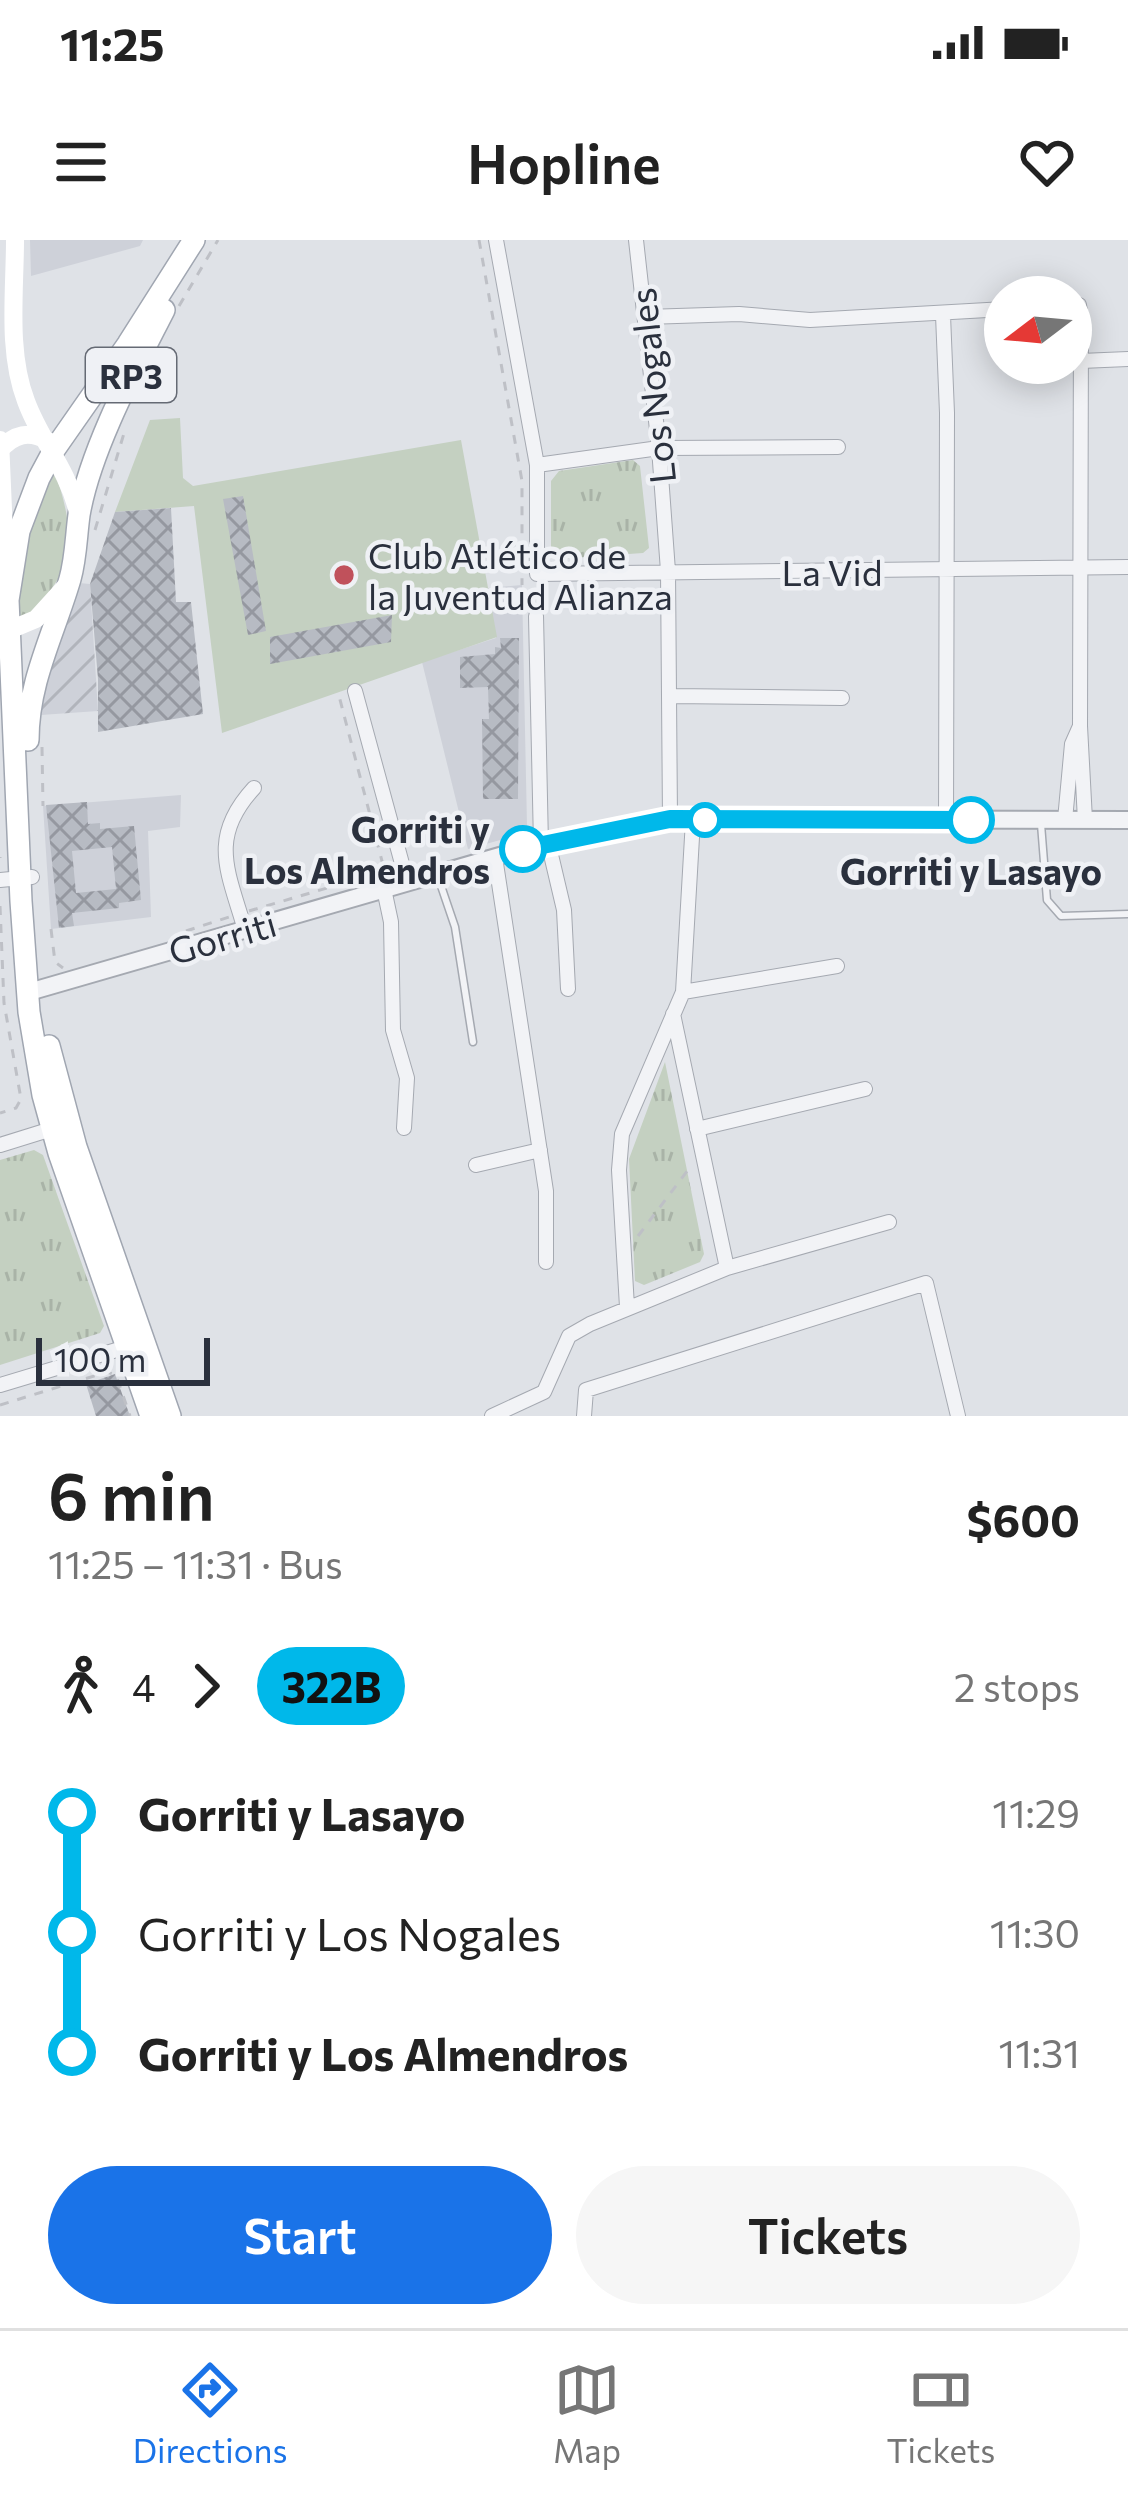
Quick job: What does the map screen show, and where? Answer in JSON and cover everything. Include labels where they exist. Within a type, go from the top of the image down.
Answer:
[{"type":"main road","points":[[15,240],[19,379],[67,477],[79,517]]},
{"type":"main road","name":"RP3","points":[[170,1416],[136,1344],[60,1126],[17,878],[12,668],[4,626],[20,531],[51,446],[128,344],[197,240]]},
{"type":"main road","name":"RP3","points":[[17,878],[32,687],[69,583],[79,517],[124,388],[197,240]]},
{"type":"main road","points":[[0,450],[17,435],[37,435],[51,446]]},
{"type":"main road","points":[[0,440],[4,626],[45,612],[69,583]]},
{"type":"main road","name":"RP3","points":[[136,1344],[151,1416]]},
{"type":"street","points":[[496,240],[536,465],[659,448],[838,447]]},
{"type":"street","name":"Los Nogales","points":[[637,240],[668,571],[670,819]]},
{"type":"street","points":[[646,317],[739,314],[810,320],[984,311]]},
{"type":"street","points":[[943,315],[946,820]]},
{"type":"street","points":[[1092,361],[1128,359]]},
{"type":"street","points":[[1081,384],[1080,727],[1085,820]]},
{"type":"street","name":"La Vid","points":[[536,465],[537,574],[1128,567]]},
{"type":"street","points":[[536,616],[544,843],[564,910],[568,989]]},
{"type":"street","points":[[355,691],[407,881]]},
{"type":"street","points":[[671,696],[842,698]]},
{"type":"street","points":[[1065,820],[1072,744],[1080,727]]},
{"type":"street","points":[[243,922],[226,862],[225,829],[233,810],[254,788]]},
{"type":"street","name":"Gorriti","points":[[35,990],[243,922],[384,889],[544,843],[670,819],[1128,820]]},
{"type":"street","points":[[627,1307],[622,1134],[683,992],[693,820]]},
{"type":"street","points":[[495,857],[546,1191],[546,1262]]},
{"type":"street","points":[[384,889],[391,922],[393,1030],[407,1078],[404,1128]]},
{"type":"street","points":[[683,992],[837,966]]},
{"type":"street","points":[[673,1014],[727,1268]]},
{"type":"street","points":[[697,1129],[865,1089]]},
{"type":"street","points":[[0,1145],[60,1126]]},
{"type":"street","points":[[476,1165],[540,1150]]},
{"type":"street","points":[[492,1416],[544,1392],[569,1336],[627,1307],[727,1268],[889,1222]]},
{"type":"street","points":[[584,1416],[586,1390],[926,1283],[958,1416]]},
{"type":"street","points":[[0,1385],[136,1344]]},
{"type":"lane","points":[[1041,820],[1047,900],[1061,916],[1128,914]]},
{"type":"lane","points":[[437,874],[455,926],[473,1042]]},
{"type":"path","points":[[177,310],[218,240]]},
{"type":"path","points":[[479,240],[523,482],[522,585]]},
{"type":"path","points":[[93,537],[130,416]]},
{"type":"path","points":[[174,934],[243,922],[378,873],[383,865],[338,692]]},
{"type":"path","points":[[41,738],[43,806]]},
{"type":"path","points":[[0,906],[4,1003],[21,1099],[16,1108],[0,1113]]},
{"type":"path","points":[[51,929],[55,962],[64,969]]},
{"type":"path","points":[[633,1242],[688,1170]]},
{"type":"path","points":[[0,1405],[107,1372],[116,1375],[130,1416]]},
{"type":"shaded area","points":[[30,240],[143,240],[140,246],[31,276]]},
{"type":"shaded area","points":[[79,583],[90,584],[98,711],[41,715],[48,673]]},
{"type":"shaded area","points":[[522,585],[527,826],[518,835],[468,849],[422,662],[496,638],[488,588]]},
{"type":"shaded area","points":[[181,795],[180,827],[148,831],[151,917],[51,929],[43,806]]},
{"type":"green space","name":"Club Atlético de la Juventud Alianza","points":[[180,418],[183,478],[193,486],[461,440],[497,637],[222,733],[194,506],[115,512],[150,420]]},
{"type":"green space","points":[[633,460],[640,466],[649,548],[643,553],[558,559],[551,552],[551,481],[559,471]]},
{"type":"green space","points":[[53,467],[66,512],[67,552],[53,587],[20,621],[16,602],[19,562]]},
{"type":"green space","points":[[665,1062],[704,1254],[700,1262],[644,1285],[635,1281],[629,1159]]},
{"type":"green space","points":[[34,1150],[43,1155],[104,1326],[100,1333],[0,1365],[0,1160]]},
{"type":"building","points":[[243,496],[266,631],[248,635],[223,499]]},
{"type":"building","points":[[171,508],[176,602],[191,602],[203,714],[98,732],[90,584],[115,512]]},
{"type":"building","points":[[392,615],[391,642],[270,664],[270,637]]},
{"type":"building","points":[[500,638],[519,638],[518,799],[483,799],[482,719],[489,719],[488,687],[460,688],[460,657],[495,654],[495,647],[501,648]]},
{"type":"building","points":[[87,802],[88,824],[100,823],[100,829],[134,826],[141,900],[119,903],[119,908],[72,913],[74,926],[59,928],[46,805]],"holes":[[[112,847],[116,889],[76,893],[72,851]]]},
{"type":"building","points":[[115,1374],[130,1416],[96,1416],[86,1384]]},
{"type":"bus line","name":"322B","points":[[523,849],[670,819],[971,820]]},
{"type":"place","name":"Club Atlético de la Juventud Alianza","points":[[344,575]]},
{"type":"place","name":"Gorriti y Lasayo","points":[[971,820]]},
{"type":"place","name":"Gorriti y Los Almendros","points":[[523,849]]}]
